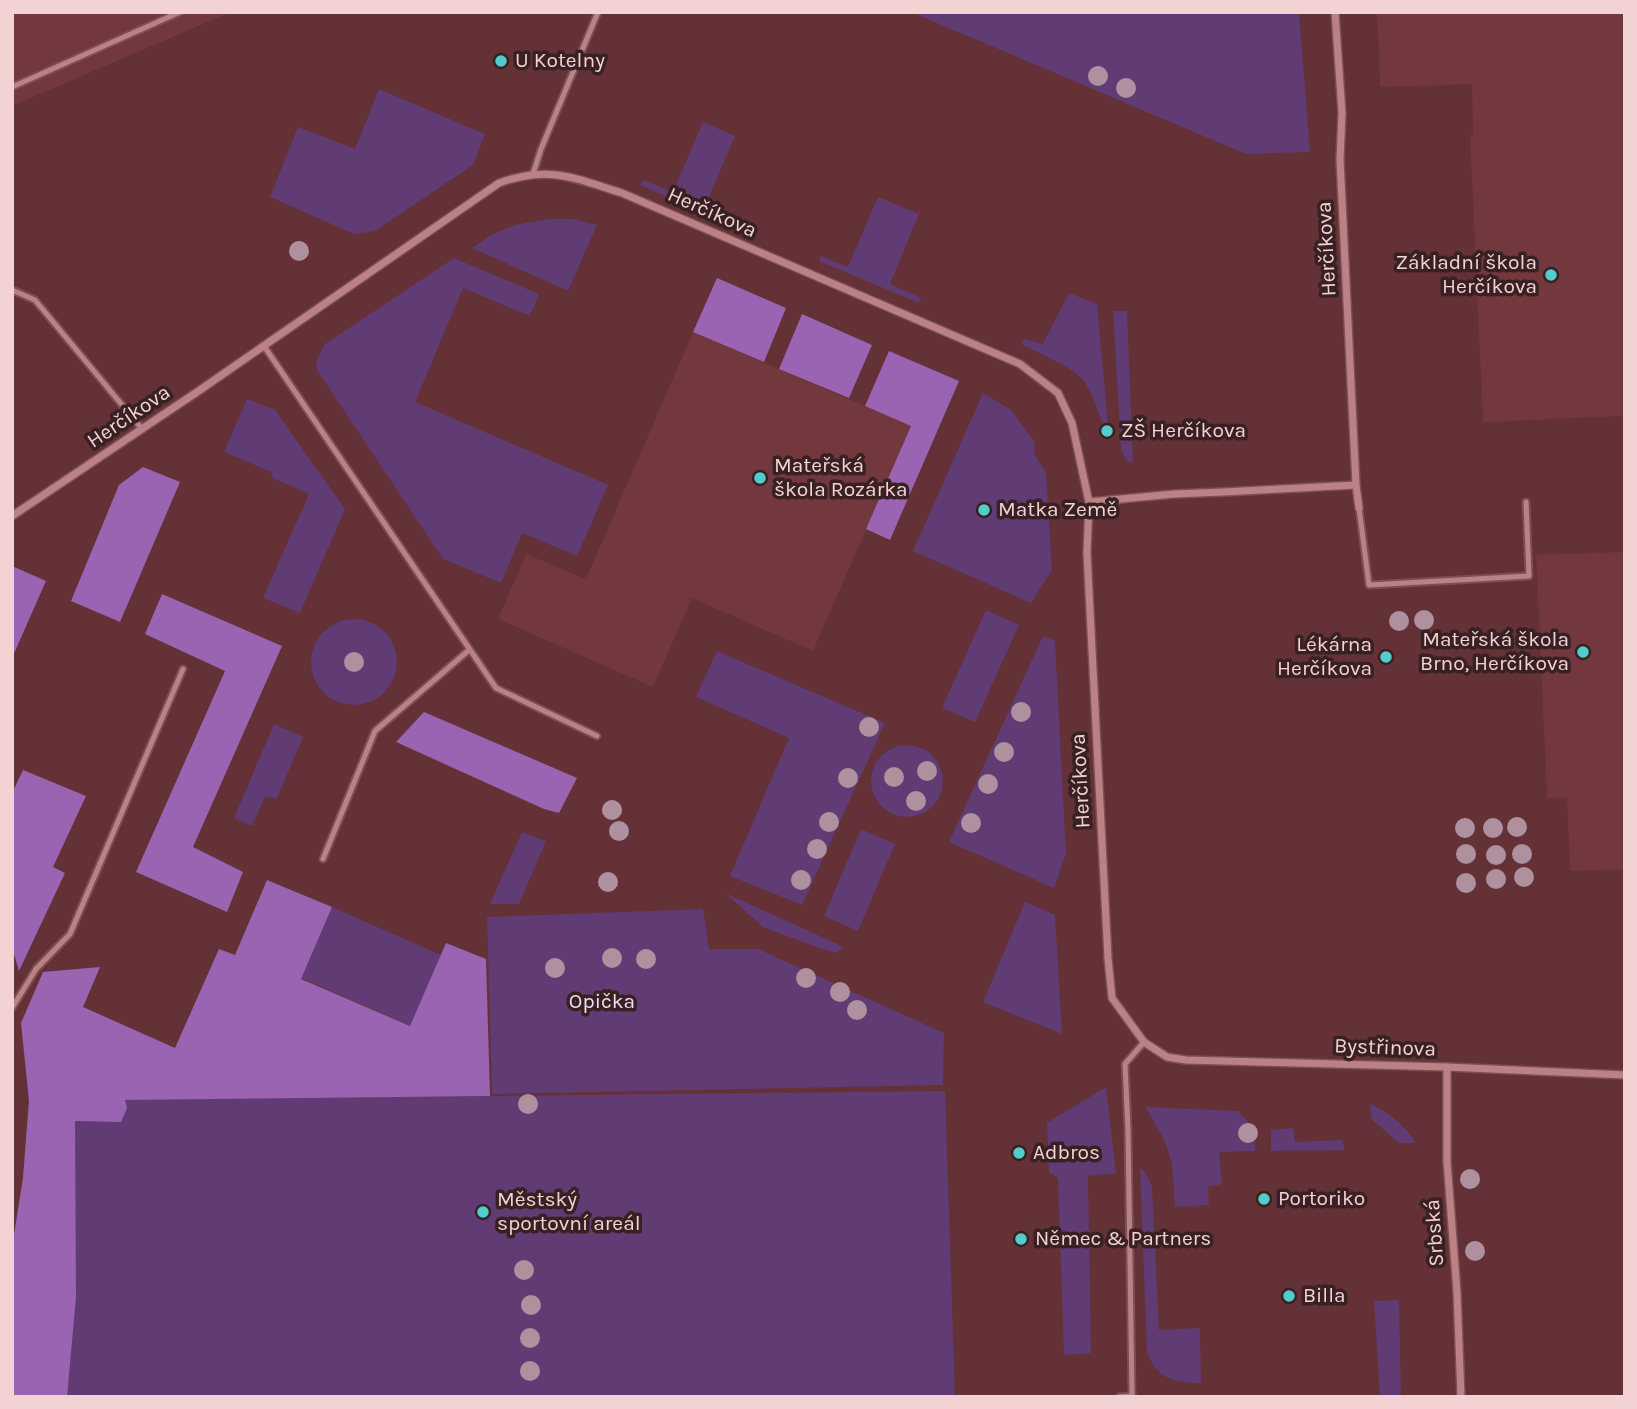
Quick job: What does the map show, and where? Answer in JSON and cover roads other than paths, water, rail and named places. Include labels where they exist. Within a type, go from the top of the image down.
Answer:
[{"type":"street","name":"Herčíkova","points":[[1335,12],[1342,113],[1340,160],[1359,508]]},
{"type":"street","name":"Herčíkova","points":[[12,516],[499,183],[533,174],[562,175],[622,193],[1020,364],[1058,393],[1072,423],[1089,502],[1087,554],[1112,998],[1146,1044]]},
{"type":"street","points":[[1089,502],[1174,494],[1356,485]]},
{"type":"street","name":"Bystřinova","points":[[1146,1044],[1167,1057],[1186,1060],[1625,1075]]},
{"type":"street","name":"Srbská","points":[[1447,1067],[1447,1161],[1457,1292],[1461,1397]]},
{"type":"lane","points":[[12,87],[180,12]]},
{"type":"lane","points":[[533,174],[598,12]]},
{"type":"lane","points":[[12,290],[35,300],[142,429]]},
{"type":"lane","points":[[264,346],[496,688],[597,736]]},
{"type":"lane","points":[[1359,508],[1369,585],[1529,576],[1526,502]]},
{"type":"lane","points":[[323,859],[374,730],[469,650]]},
{"type":"lane","points":[[12,1008],[36,969],[69,934],[183,669]]},
{"type":"lane","points":[[1119,1397],[1132,1396],[1125,1064],[1146,1044]]},
{"type":"place","name":"U Kotelny","points":[[501,61]]},
{"type":"place","name":"Základní škola Herčíkova","points":[[1551,275]]},
{"type":"place","name":"ZŠ Herčíkova","points":[[1107,431]]},
{"type":"place","name":"Mateřská škola Rozárka","points":[[760,478]]},
{"type":"place","name":"Matka Země","points":[[984,510]]},
{"type":"place","name":"Mateřská škola Brno, Herčíkova","points":[[1583,652]]},
{"type":"place","name":"Lékárna Herčíkova","points":[[1386,657]]},
{"type":"place","name":"Adbros","points":[[1019,1153]]},
{"type":"place","name":"Portoriko","points":[[1264,1199]]},
{"type":"place","name":"Městský sportovní areál","points":[[483,1212]]},
{"type":"place","name":"Němec & Partners","points":[[1021,1239]]},
{"type":"place","name":"Billa","points":[[1289,1296]]},
{"type":"park label","name":"Opička","points":[[602,1002]]}]
